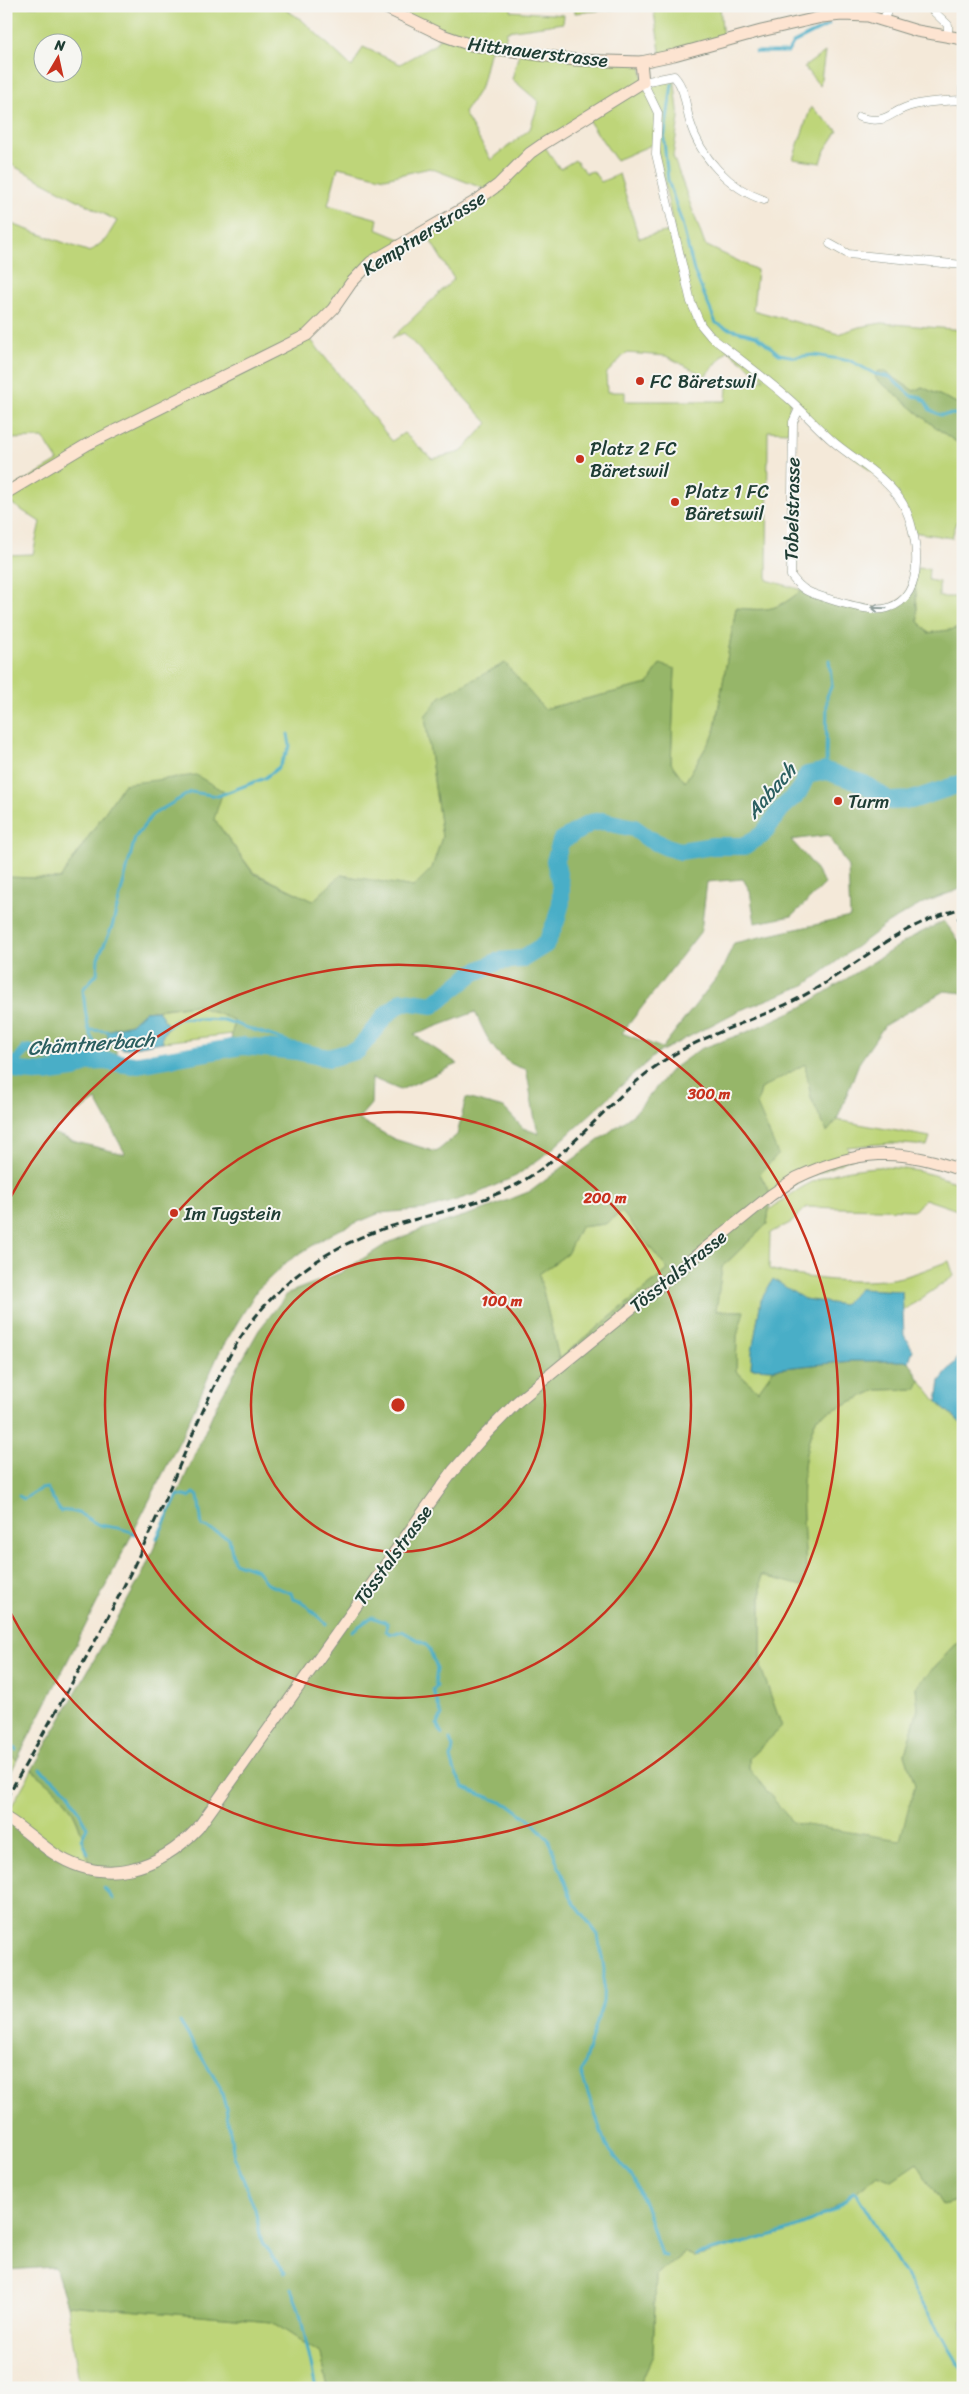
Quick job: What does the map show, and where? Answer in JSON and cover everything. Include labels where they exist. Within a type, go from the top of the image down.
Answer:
[{"type":"street","name":"Hittnauerstrasse","points":[[382,6],[442,35],[471,45],[575,60],[641,62],[822,17],[855,15],[883,20],[917,32],[963,39]]},
{"type":"street","points":[[883,20],[890,6]]},
{"type":"street","points":[[928,6],[948,25],[948,36]]},
{"type":"street","points":[[641,62],[643,82],[674,76],[683,89],[692,131],[717,170],[735,186],[764,200]]},
{"type":"street","name":"Tobelstrasse","points":[[643,82],[658,113],[656,154],[695,315],[700,325],[799,409],[834,443],[887,485],[903,504],[913,532],[916,549],[915,580],[902,599],[888,608],[862,608],[844,604],[802,590],[791,576],[793,422],[799,409]]},
{"type":"street","name":"Kemptnerstrasse","points":[[6,493],[88,444],[306,335],[329,314],[351,282],[371,262],[476,201],[498,185],[530,153],[643,82]]},
{"type":"street","points":[[963,88],[963,106]]},
{"type":"street","points":[[859,117],[874,122],[885,120],[897,111],[916,104],[962,100]]},
{"type":"street","points":[[830,244],[848,254],[963,265]]},
{"type":"street","name":"Tösstalstrasse","points":[[6,1818],[53,1854],[90,1869],[112,1871],[131,1869],[159,1860],[173,1852],[198,1828],[453,1470],[517,1402],[771,1195],[796,1178],[821,1166],[878,1154],[901,1154],[926,1159],[963,1171]]},
{"type":"green space","points":[[6,6],[280,6],[302,20],[352,67],[363,47],[400,64],[434,45],[441,36],[382,6],[512,6],[511,11],[564,15],[563,23],[507,31],[503,51],[490,49],[481,87],[464,113],[491,160],[530,129],[539,102],[512,79],[519,53],[641,62],[643,82],[674,76],[679,118],[673,156],[705,245],[757,270],[753,310],[839,334],[859,327],[882,323],[963,330],[963,406],[922,387],[914,391],[884,371],[876,379],[940,431],[963,446],[963,523],[956,522],[952,538],[913,532],[903,504],[887,485],[790,401],[788,432],[768,431],[767,580],[802,590],[785,602],[772,608],[736,608],[714,734],[685,782],[671,764],[675,669],[648,684],[544,709],[425,716],[442,837],[432,868],[413,887],[341,875],[313,901],[253,872],[214,819],[124,784],[60,879],[6,877],[6,555],[33,554],[40,522],[6,500],[6,492],[58,461],[43,438],[6,439],[6,222],[90,252],[106,239],[117,221],[6,162]],"holes":[[[586,117],[616,160],[656,143],[674,230],[639,238],[619,174],[601,182],[593,171],[586,173],[575,160],[560,169],[543,144]],[[338,167],[385,178],[430,168],[490,191],[425,232],[454,279],[392,338],[404,333],[488,423],[461,452],[432,459],[404,433],[392,441],[307,335],[371,262],[407,242],[376,229],[378,219],[328,205]],[[728,350],[764,379],[727,387],[726,401],[625,401],[625,392],[607,392],[606,374],[626,353],[666,356],[705,376]]]},
{"type":"green space","points":[[575,6],[642,6],[575,13]]},
{"type":"green space","points":[[653,6],[720,6],[723,40],[661,58]]},
{"type":"green space","points":[[825,52],[820,86],[804,67]]},
{"type":"green space","points":[[811,107],[838,131],[825,150],[821,163],[793,159]]},
{"type":"green space","points":[[879,371],[884,371],[914,391],[922,387],[963,406],[963,446],[940,431],[876,379],[875,374]]},
{"type":"green space","points":[[917,568],[929,569],[928,580],[939,582],[939,597],[963,597],[963,628],[928,633],[918,621],[915,580]]},
{"type":"green space","points":[[915,580],[918,621],[928,633],[963,628],[963,888],[925,902],[888,923],[805,985],[738,1011],[656,1054],[550,1151],[516,1176],[476,1194],[427,1209],[380,1213],[334,1232],[288,1261],[257,1290],[219,1353],[181,1438],[17,1760],[6,1753],[6,877],[60,879],[124,784],[196,775],[223,791],[214,819],[253,873],[313,901],[341,875],[413,887],[432,868],[442,837],[425,716],[440,697],[505,663],[544,709],[648,684],[660,664],[675,669],[671,763],[685,782],[714,734],[736,608],[772,608],[785,602],[802,590],[843,604],[888,609],[903,599]],"holes":[[[829,835],[848,867],[850,917],[734,943],[721,972],[662,1048],[622,1033],[701,931],[707,882],[743,879],[750,891],[755,923],[792,916],[825,884],[810,861],[791,840]],[[195,1005],[234,1020],[230,1047],[144,1066],[117,1064],[114,1028],[131,1024],[145,1011]],[[475,1012],[488,1039],[500,1055],[516,1066],[526,1069],[539,1134],[523,1128],[504,1108],[466,1098],[457,1135],[436,1152],[394,1139],[358,1119],[371,1104],[372,1078],[400,1090],[458,1064],[414,1035]],[[96,1100],[125,1153],[76,1142],[50,1132]]]},
{"type":"green space","points":[[944,921],[963,946],[963,993],[944,991],[885,1025],[859,1063],[837,1120],[827,1132],[811,1098],[805,1064],[761,1089],[757,1105],[778,1154],[760,1174],[771,1195],[767,1224],[722,1267],[716,1311],[744,1311],[737,1336],[736,1371],[758,1391],[774,1369],[851,1361],[909,1361],[920,1380],[917,1389],[877,1390],[817,1417],[810,1435],[803,1473],[802,1493],[806,1572],[802,1586],[761,1575],[761,1668],[782,1727],[749,1758],[749,1769],[793,1823],[900,1840],[915,1785],[905,1754],[918,1709],[916,1687],[957,1643],[963,1645],[963,2202],[959,2200],[943,2205],[917,2163],[892,2180],[878,2174],[856,2192],[812,2222],[786,2232],[695,2257],[684,2252],[678,2259],[656,2275],[653,2355],[638,2388],[328,2388],[321,2354],[272,2322],[67,2305],[55,2267],[6,2270],[6,1818],[90,1868],[82,1836],[73,1812],[58,1792],[32,1770],[143,1573],[217,1404],[259,1330],[288,1293],[340,1273],[388,1243],[531,1191],[635,1113],[671,1070],[700,1049],[747,1032],[802,1007],[914,936]],"holes":[[[622,1212],[668,1270],[559,1359],[539,1274],[567,1254],[580,1227],[605,1224]]]},
{"type":"green space","points":[[195,1005],[234,1019],[232,1034],[163,1042],[162,1037],[168,1026],[158,1010]]},
{"type":"green space","points":[[805,1063],[811,1098],[827,1131],[837,1120],[930,1137],[927,1146],[892,1143],[847,1147],[852,1158],[771,1195],[760,1174],[757,1105],[761,1089]]},
{"type":"green space","points":[[877,1167],[921,1172],[963,1185],[963,1212],[925,1199],[915,1210],[807,1207],[792,1222],[770,1233],[769,1269],[798,1276],[832,1280],[867,1281],[903,1277],[949,1261],[954,1276],[903,1311],[902,1291],[859,1289],[844,1305],[804,1299],[761,1300],[751,1368],[774,1369],[758,1391],[736,1371],[737,1336],[743,1311],[716,1311],[722,1267],[767,1224],[769,1210],[796,1191],[831,1174]]},
{"type":"green space","points":[[622,1211],[668,1270],[559,1359],[539,1274],[567,1254],[580,1227],[605,1224]]},
{"type":"green space","points":[[920,1380],[937,1402],[963,1425],[963,1645],[957,1643],[916,1687],[918,1709],[905,1754],[915,1785],[901,1841],[793,1823],[749,1770],[749,1758],[782,1727],[761,1668],[761,1575],[802,1585],[806,1572],[802,1493],[803,1474],[810,1436],[817,1417],[877,1390],[916,1389]]},
{"type":"green space","points":[[6,1753],[17,1760],[6,1782]]},
{"type":"green space","points":[[32,1770],[58,1792],[73,1813],[82,1836],[90,1869],[76,1864],[6,1816]]},
{"type":"green space","points":[[917,2163],[943,2205],[959,2200],[963,2202],[963,2388],[638,2388],[653,2355],[656,2275],[685,2252],[695,2257],[786,2232],[812,2222],[856,2192],[878,2174],[892,2180]]},
{"type":"green space","points":[[67,2305],[272,2322],[321,2354],[328,2388],[80,2388]]},
{"type":"water","points":[[158,1010],[168,1026],[162,1037],[163,1042],[123,1049],[108,1041],[107,1031],[131,1024],[145,1011]]},
{"type":"water","points":[[773,1279],[804,1299],[843,1305],[859,1289],[902,1291],[904,1335],[913,1350],[909,1361],[851,1361],[774,1369],[751,1368],[761,1300]]},
{"type":"water","points":[[963,1352],[963,1425],[937,1402],[940,1381]]},
{"type":"waterway","points":[[756,52],[788,52],[793,43],[829,25]]},
{"type":"waterway","points":[[672,84],[664,140],[668,180],[682,223],[694,271],[716,323],[726,328],[757,336],[779,354],[795,357],[814,355],[851,361],[875,374],[890,377],[911,396],[920,397],[925,401],[930,410],[940,415],[955,414],[963,417]]},
{"type":"waterway","points":[[826,771],[827,696],[832,685],[829,660]]},
{"type":"waterway","name":"Chämtnerbach","points":[[104,1061],[90,1032],[83,989],[97,974],[98,958],[112,927],[135,838],[152,815],[191,792],[218,796],[265,778],[279,767],[290,746],[288,734]]},
{"type":"waterway","name":"Aabach","points":[[6,1062],[20,1071],[45,1073],[74,1069],[87,1062],[104,1061],[133,1065],[243,1046],[296,1051],[329,1058],[358,1050],[386,1015],[403,1001],[433,1005],[473,973],[499,961],[522,959],[546,944],[561,903],[561,887],[555,861],[561,841],[590,823],[602,821],[634,828],[649,839],[680,851],[713,846],[744,846],[762,835],[781,809],[798,793],[807,775],[826,771],[864,784],[890,801],[912,800],[963,783]]},
{"type":"waterway","points":[[168,1026],[179,1018],[224,1020],[287,1041],[296,1051]]},
{"type":"waterway","name":"Chämtnerbach","points":[[90,1030],[107,1031]]},
{"type":"waterway","name":"Chämtnerbach","points":[[12,1067],[25,1050],[29,1049],[59,1058],[76,1055],[87,1062]]},
{"type":"waterway","points":[[19,1496],[24,1499],[40,1489],[47,1488],[60,1511],[75,1512],[99,1525],[124,1529],[135,1534]]},
{"type":"waterway","points":[[157,1538],[178,1495],[189,1497],[194,1493],[198,1496],[202,1526],[229,1538],[234,1562],[257,1570],[267,1584],[291,1593],[293,1599],[301,1601],[326,1624]]},
{"type":"waterway","points":[[352,1631],[372,1617],[387,1623],[386,1631],[391,1634],[402,1631],[429,1648],[437,1669],[435,1683],[437,1686],[433,1691],[442,1715],[437,1724],[442,1734]]},
{"type":"waterway","points":[[450,1740],[453,1748],[451,1758],[455,1772],[464,1788],[511,1806],[532,1822],[548,1839],[572,1900],[598,1935],[604,1969],[603,2002],[581,2073],[606,2146],[633,2178],[646,2207],[661,2255],[666,2256]]},
{"type":"waterway","points":[[6,1742],[16,1750]]},
{"type":"waterway","points":[[40,1769],[68,1791],[87,1828],[82,1838],[88,1854]]},
{"type":"waterway","points":[[104,1888],[113,1899]]},
{"type":"waterway","points":[[180,2022],[220,2087],[226,2108],[234,2156],[255,2209],[262,2243],[285,2273]]},
{"type":"waterway","points":[[696,2255],[780,2233],[802,2225],[822,2216],[839,2205],[853,2192],[856,2193],[963,2371]]},
{"type":"waterway","points":[[291,2289],[299,2309],[316,2388]]},
{"type":"railway","points":[[6,1799],[126,1583],[230,1354],[256,1316],[286,1284],[320,1259],[358,1239],[399,1224],[469,1204],[510,1188],[550,1163],[634,1084],[669,1057],[706,1038],[801,997],[878,947],[917,925],[963,908]]},
{"type":"railway","points":[[957,919],[963,918]]},
{"type":"place","name":"FC Bäretswil","points":[[640,381]]},
{"type":"place","name":"Platz 2 FC Bäretswil","points":[[580,459]]},
{"type":"place","name":"Platz 1 FC Bäretswil","points":[[675,502]]},
{"type":"place","name":"Turm","points":[[838,801]]},
{"type":"place","name":"Im Tugstein","points":[[174,1213]]}]
